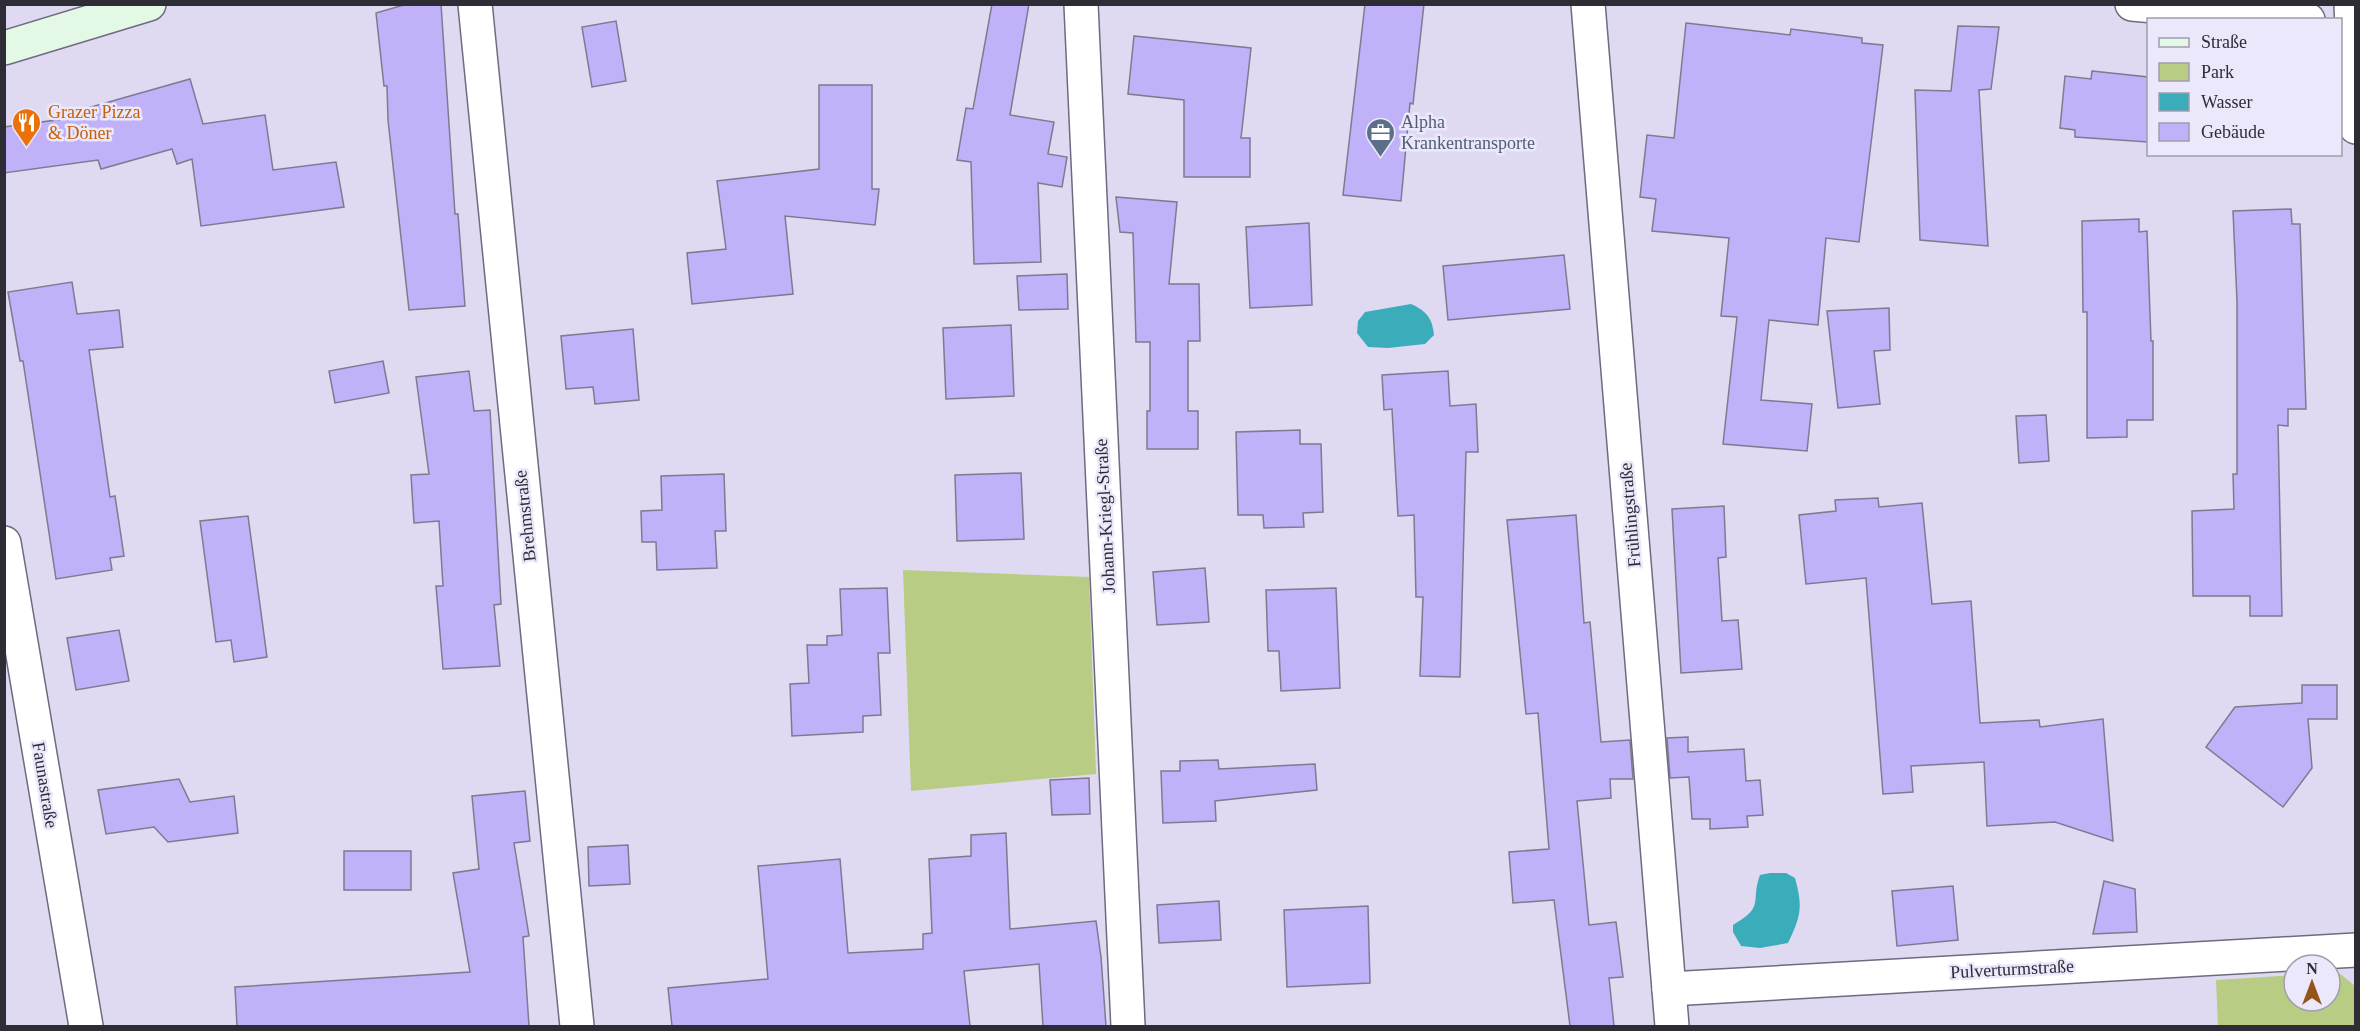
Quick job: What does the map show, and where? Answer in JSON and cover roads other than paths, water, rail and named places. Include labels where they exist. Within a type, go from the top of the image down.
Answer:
[{"type":"main road","points":[[4,48],[149,4]]},
{"type":"street","name":"Brehmstraße","points":[[475,4],[577,1026]]},
{"type":"street","name":"Johann-Kriegl-Straße","points":[[1081,4],[1128,1026]]},
{"type":"street","name":"Frühlingstraße","points":[[1588,4],[1672,1026]]},
{"type":"street","points":[[2132,4],[2286,18]]},
{"type":"street","points":[[2350,18],[2355,127]]},
{"type":"street","name":"Faunastraße","points":[[4,543],[86,1026]]},
{"type":"street","name":"Pulverturmstraße","points":[[1669,989],[2355,950]]},
{"type":"water","points":[[1411,304],[1421,309],[1432,324],[1434,335],[1425,344],[1388,348],[1368,347],[1357,333],[1358,321],[1365,312]]},
{"type":"water","points":[[1786,873],[1795,878],[1800,904],[1796,926],[1788,943],[1760,948],[1741,946],[1733,932],[1733,925],[1743,919],[1753,908],[1760,875]]},
{"type":"place","name":"Grazer Pizza & Döner","points":[[27,148]]},
{"type":"place","name":"Alpha Krankentransporte","points":[[1380,158]]}]
